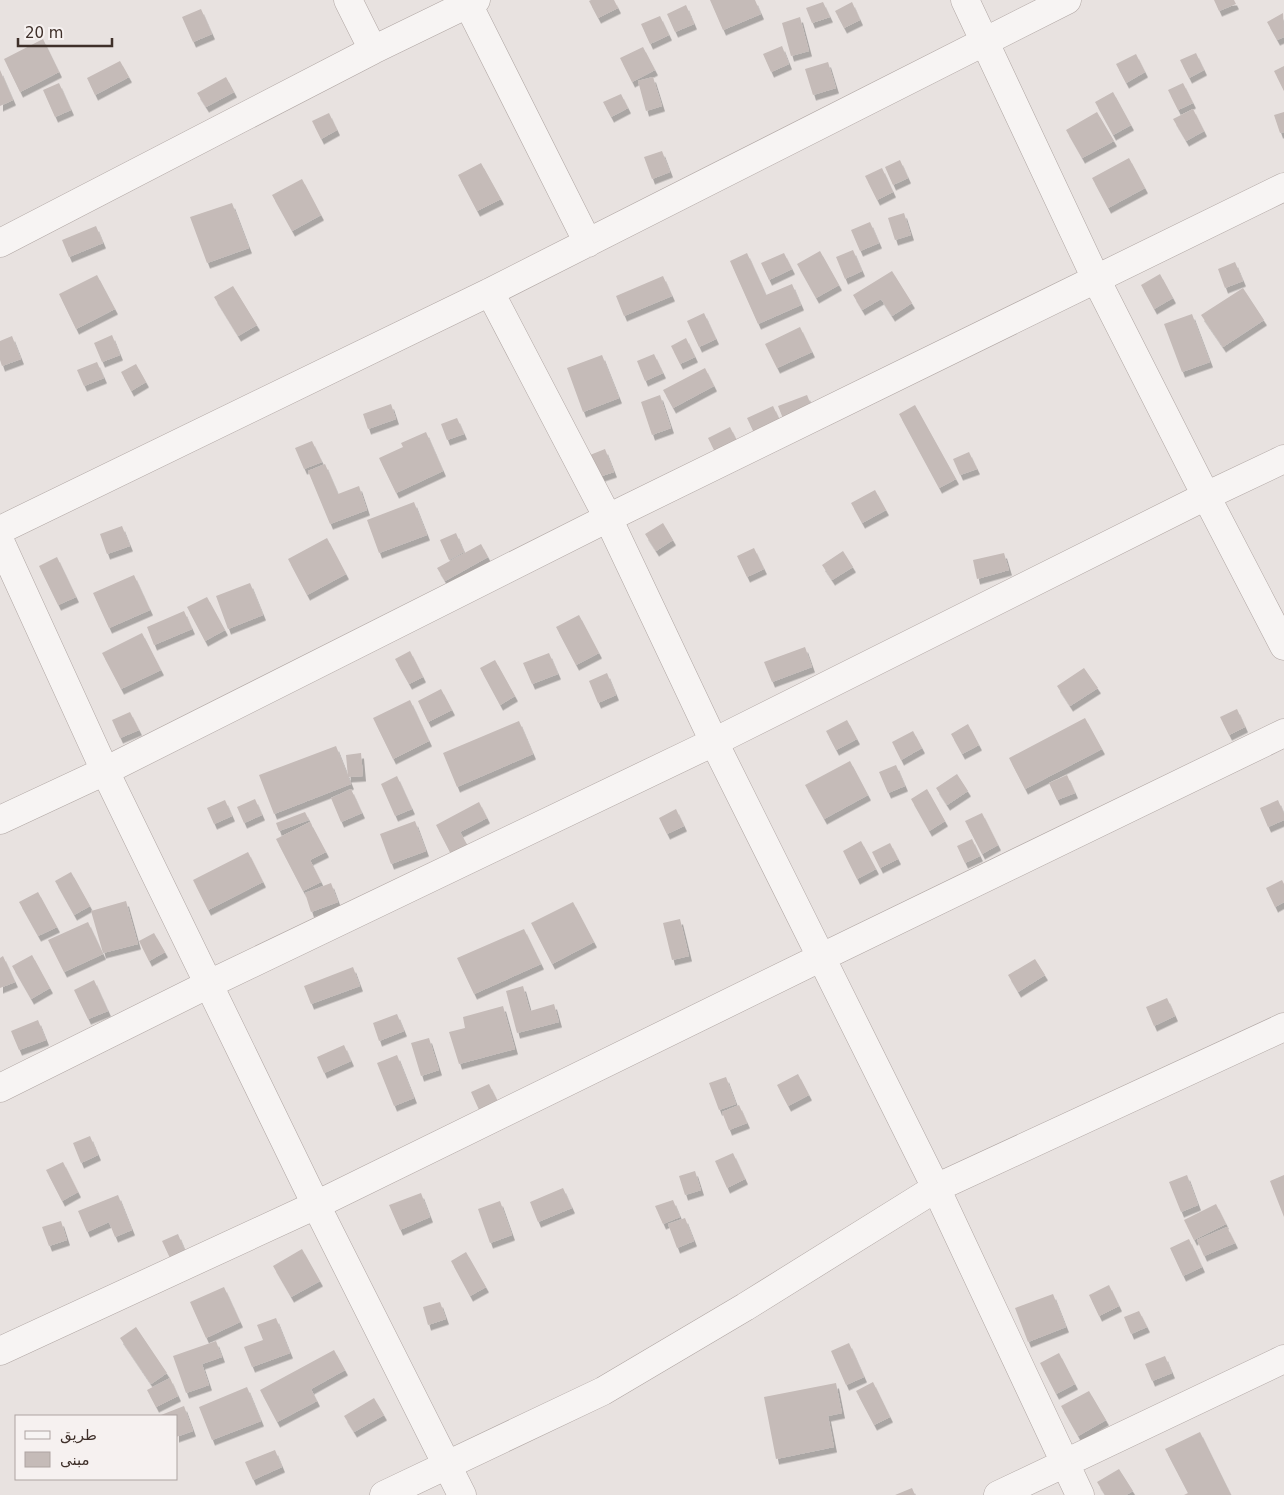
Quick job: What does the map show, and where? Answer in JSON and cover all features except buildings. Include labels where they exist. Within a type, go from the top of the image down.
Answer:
[{"type":"street","points":[[348,0],[373,50]]},
{"type":"street","points":[[965,0],[1096,279],[1284,646]]},
{"type":"street","points":[[0,530],[490,292],[1067,0]]},
{"type":"street","points":[[0,243],[373,50],[472,2],[588,243]]},
{"type":"street","points":[[0,820],[105,772],[608,518],[1284,187]]},
{"type":"street","points":[[490,292],[608,518],[714,742],[936,1188],[1080,1495]]},
{"type":"street","points":[[0,1088],[209,984],[714,742],[1206,496],[1284,459]]},
{"type":"street","points":[[0,541],[105,772],[316,1205],[462,1495]]},
{"type":"street","points":[[0,1351],[316,1205],[822,956],[1284,733]]},
{"type":"street","points":[[384,1495],[603,1391],[744,1307],[936,1188],[1284,1027]]},
{"type":"street","points":[[998,1495],[1284,1359]]}]
